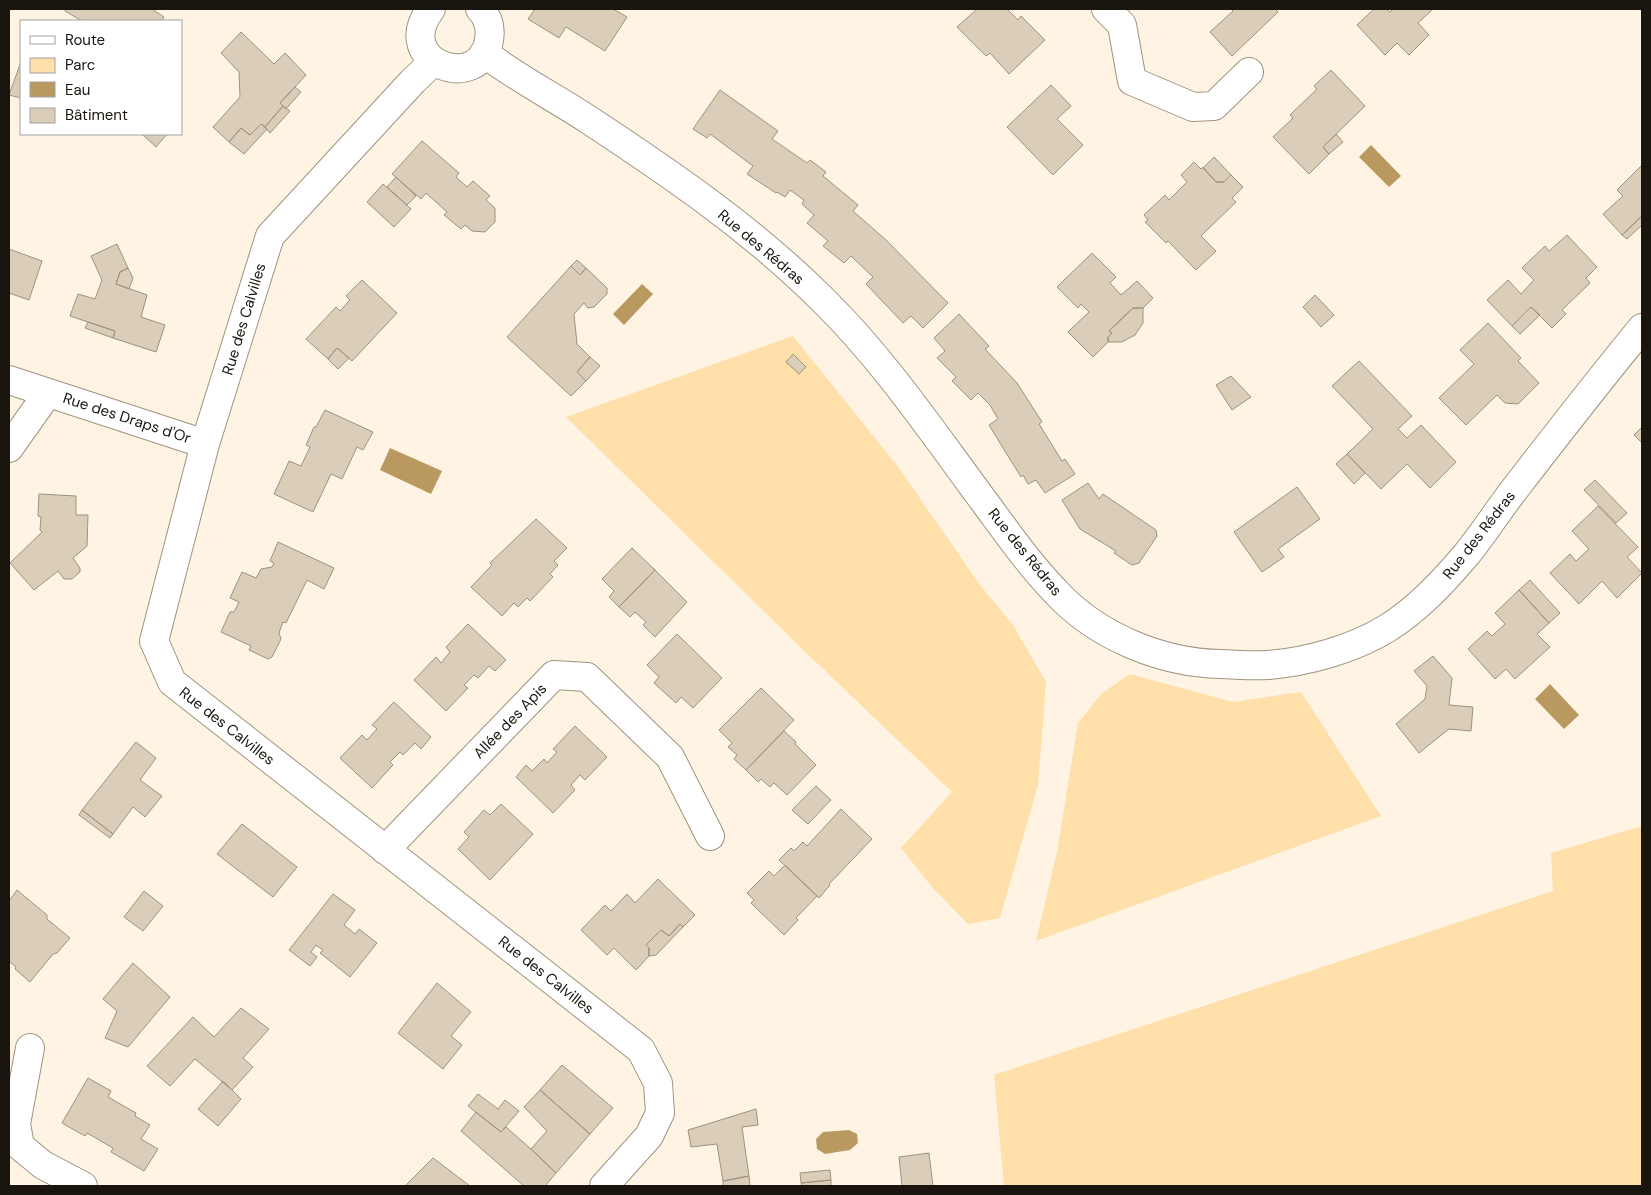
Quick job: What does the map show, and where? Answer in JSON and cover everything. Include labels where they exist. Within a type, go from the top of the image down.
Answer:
[{"type":"street","points":[[423,11],[421,26],[422,46],[434,61],[444,67],[455,69],[466,67],[476,62],[484,53],[489,43],[490,31],[488,20],[480,9]]},
{"type":"street","points":[[1106,9],[1122,25],[1132,81],[1193,107],[1214,106],[1249,72]]},
{"type":"street","name":"Rue des Rédras","points":[[484,53],[507,70],[584,117],[649,160],[728,217],[824,300],[890,374],[1019,549],[1057,594],[1100,629],[1153,654],[1207,664],[1268,665],[1329,654],[1386,629],[1437,588],[1468,553],[1586,396],[1642,328]]},
{"type":"street","name":"Rue des Calvilles","points":[[434,61],[413,81],[270,236],[205,444],[154,641],[172,682],[641,1050],[658,1084],[660,1113],[649,1136],[604,1186]]},
{"type":"street","name":"Rue des Draps d'Or","points":[[9,380],[205,444]]},
{"type":"street","name":"Rue des Draps d'Or","points":[[9,448],[48,393]]},
{"type":"street","name":"Allée des Apis","points":[[385,850],[554,675],[587,677],[670,757],[710,836]]},
{"type":"street","points":[[30,1048],[16,1124],[20,1146],[43,1165],[83,1186]]},
{"type":"green space","points":[[793,336],[899,468],[980,585],[1013,625],[1046,682],[1038,785],[1000,918],[968,924],[931,886],[901,848],[952,792],[798,645],[566,417]]},
{"type":"green space","points":[[1130,674],[1233,702],[1301,692],[1381,816],[1036,941],[1057,852],[1078,723],[1102,693]]},
{"type":"green space","points":[[1642,826],[1642,1186],[1004,1186],[994,1075],[1553,891],[1551,853]]},
{"type":"water","points":[[1371,145],[1401,176],[1389,187],[1359,157]]},
{"type":"water","points":[[642,284],[653,294],[624,325],[613,314]]},
{"type":"water","points":[[390,448],[442,471],[431,494],[380,470]]},
{"type":"water","points":[[1550,684],[1579,715],[1564,729],[1535,699]]},
{"type":"water","points":[[849,1130],[857,1134],[858,1143],[850,1150],[825,1154],[817,1149],[816,1139],[823,1132]]},
{"type":"building","points":[[66,9],[152,9],[164,17],[162,20],[80,20],[65,11]]},
{"type":"building","points":[[535,9],[613,9],[627,17],[605,51],[566,27],[559,38],[528,19]]},
{"type":"building","points":[[977,9],[1007,9],[1018,20],[1021,16],[1045,40],[1009,74],[990,53],[986,56],[957,27]]},
{"type":"building","points":[[1231,9],[1275,9],[1278,12],[1232,56],[1210,32],[1233,11]]},
{"type":"building","points":[[1374,9],[1386,9],[1390,12],[1393,9],[1433,9],[1418,23],[1429,35],[1409,55],[1397,43],[1385,55],[1357,25]]},
{"type":"building","points":[[241,32],[274,64],[285,53],[306,75],[280,103],[283,106],[265,127],[261,124],[250,135],[241,128],[229,142],[213,127],[240,97],[239,72],[221,53]]},
{"type":"building","points":[[20,65],[20,98],[9,95]]},
{"type":"building","points":[[1331,70],[1365,106],[1323,147],[1329,154],[1309,174],[1273,137],[1293,118],[1290,115],[1317,89],[1314,86]]},
{"type":"building","points":[[1051,85],[1071,106],[1057,119],[1083,145],[1053,175],[1007,127]]},
{"type":"building","points":[[295,87],[301,92],[286,109],[280,103]]},
{"type":"building","points":[[720,90],[778,131],[772,139],[807,163],[810,160],[826,172],[823,176],[858,205],[853,211],[886,240],[948,303],[923,328],[911,316],[903,323],[866,284],[873,277],[851,256],[844,263],[823,246],[828,241],[807,223],[814,215],[802,204],[804,200],[790,190],[785,197],[776,193],[747,174],[753,166],[710,134],[707,138],[693,129]]},
{"type":"building","points":[[283,106],[290,111],[270,133],[265,127]]},
{"type":"building","points":[[261,124],[267,129],[244,154],[229,142],[241,128],[250,135]]},
{"type":"building","points":[[1336,134],[1343,142],[1329,154],[1323,147]]},
{"type":"building","points":[[143,135],[166,135],[156,147]]},
{"type":"building","points":[[422,141],[459,173],[456,177],[467,187],[473,181],[490,196],[486,200],[495,208],[495,222],[485,232],[472,231],[465,225],[461,229],[444,215],[447,212],[426,193],[421,199],[392,174]]},
{"type":"building","points":[[1214,157],[1231,175],[1224,182],[1216,182],[1203,168]]},
{"type":"building","points":[[1194,162],[1201,169],[1203,167],[1216,182],[1224,182],[1231,175],[1243,187],[1232,198],[1236,202],[1201,236],[1216,251],[1196,270],[1168,241],[1166,243],[1145,222],[1148,220],[1144,215],[1165,195],[1169,200],[1187,182],[1181,175]]},
{"type":"building","points":[[1642,165],[1642,216],[1622,235],[1603,214],[1623,196],[1617,190]]},
{"type":"building","points":[[396,177],[416,196],[407,205],[387,187]]},
{"type":"building","points":[[383,184],[411,209],[394,227],[367,202]]},
{"type":"building","points":[[1642,216],[1642,225],[1627,239],[1622,235]]},
{"type":"building","points":[[1567,235],[1597,267],[1586,278],[1590,283],[1562,310],[1566,314],[1552,328],[1531,307],[1512,326],[1487,300],[1508,280],[1521,294],[1534,280],[1522,268],[1545,246],[1549,251]]},
{"type":"building","points":[[117,244],[128,268],[120,272],[116,284],[147,295],[141,317],[165,325],[156,352],[113,338],[115,331],[70,316],[78,294],[95,299],[102,280],[91,256]]},
{"type":"building","points":[[9,249],[42,261],[29,300],[9,293]]},
{"type":"building","points":[[1092,253],[1116,277],[1110,283],[1121,295],[1137,281],[1153,298],[1143,308],[1133,308],[1109,331],[1112,333],[1108,337],[1108,342],[1093,357],[1068,332],[1089,312],[1081,304],[1078,308],[1057,287]]},
{"type":"building","points":[[577,260],[586,268],[580,275],[571,266]]},
{"type":"building","points":[[571,266],[580,275],[586,268],[607,288],[607,294],[594,307],[588,308],[584,303],[574,314],[577,344],[590,357],[577,372],[586,381],[571,396],[507,337]]},
{"type":"building","points":[[128,268],[133,278],[129,289],[116,284],[120,272]]},
{"type":"building","points":[[362,280],[397,313],[352,361],[337,348],[328,359],[306,339],[336,307],[340,311],[350,300],[346,296]]},
{"type":"building","points":[[1315,295],[1334,315],[1321,327],[1303,307]]},
{"type":"building","points":[[1531,307],[1540,315],[1520,334],[1512,326]]},
{"type":"building","points":[[1133,308],[1143,308],[1143,323],[1135,335],[1122,342],[1108,342],[1108,337],[1112,333],[1109,331]]},
{"type":"building","points":[[959,314],[989,346],[985,349],[1017,383],[1042,422],[1039,424],[1062,461],[1065,459],[1075,474],[1045,493],[1036,480],[1028,484],[1023,475],[1021,477],[989,425],[998,419],[990,405],[978,393],[971,400],[952,381],[956,377],[937,358],[945,351],[934,338]]},
{"type":"building","points":[[88,322],[115,331],[113,338],[85,328]]},
{"type":"building","points":[[1488,323],[1521,358],[1518,361],[1539,383],[1518,404],[1505,403],[1497,395],[1466,425],[1439,398],[1474,364],[1460,350]]},
{"type":"building","points":[[337,348],[349,358],[338,369],[328,359]]},
{"type":"building","points":[[793,354],[806,367],[799,374],[786,362]]},
{"type":"building","points":[[590,357],[600,366],[586,381],[577,372]]},
{"type":"building","points":[[1359,361],[1412,416],[1398,429],[1407,438],[1421,425],[1456,462],[1430,488],[1407,464],[1381,489],[1347,454],[1373,429],[1332,386]]},
{"type":"building","points":[[1231,376],[1251,397],[1232,410],[1216,385]]},
{"type":"building","points":[[325,410],[373,432],[363,450],[357,447],[342,479],[331,474],[313,512],[274,494],[289,461],[301,466],[310,447],[306,445],[314,427],[316,427]]},
{"type":"building","points":[[1642,427],[1642,443],[1634,435]]},
{"type":"building","points":[[1347,454],[1365,473],[1354,484],[1336,464]]},
{"type":"building","points":[[1595,480],[1627,513],[1616,523],[1584,490]]},
{"type":"building","points":[[1088,483],[1099,499],[1103,494],[1156,530],[1157,536],[1139,563],[1132,565],[1114,553],[1116,551],[1080,529],[1062,500]]},
{"type":"building","points":[[1297,487],[1320,519],[1278,549],[1284,557],[1262,572],[1234,532]]},
{"type":"building","points":[[39,494],[76,496],[76,515],[88,515],[87,546],[73,558],[80,568],[80,572],[72,579],[64,579],[58,571],[34,590],[10,563],[42,532],[40,530],[41,517],[38,516]]},
{"type":"building","points":[[1598,506],[1638,547],[1627,557],[1642,573],[1617,598],[1602,581],[1579,604],[1550,573],[1570,554],[1576,561],[1589,549],[1572,531]]},
{"type":"building","points":[[536,519],[567,548],[554,561],[558,565],[550,574],[553,577],[530,601],[527,598],[518,607],[514,603],[502,616],[471,587],[492,565],[490,563]]},
{"type":"building","points":[[278,542],[334,568],[324,589],[307,580],[286,623],[283,622],[279,633],[281,639],[272,657],[268,659],[249,650],[251,646],[221,632],[230,612],[234,612],[239,602],[230,598],[242,572],[256,578],[261,569],[272,567],[274,563],[270,561]]},
{"type":"building","points":[[632,548],[655,570],[619,607],[609,597],[614,591],[602,579]]},
{"type":"building","points":[[655,570],[687,602],[655,637],[643,625],[646,622],[635,612],[630,617],[619,607]]},
{"type":"building","points":[[1530,580],[1560,613],[1549,623],[1519,590]]},
{"type":"building","points":[[1519,590],[1549,623],[1537,634],[1550,647],[1515,679],[1506,669],[1495,679],[1468,649],[1487,631],[1492,636],[1505,624],[1495,613]]},
{"type":"building","points":[[468,624],[506,660],[495,671],[489,666],[478,678],[474,675],[464,685],[468,688],[446,711],[414,680],[436,657],[441,663],[450,652],[446,647]]},
{"type":"building","points":[[677,634],[722,678],[693,708],[681,697],[676,703],[654,683],[659,677],[647,665]]},
{"type":"building","points":[[1433,656],[1452,678],[1449,705],[1473,707],[1471,731],[1449,729],[1419,753],[1396,724],[1425,699],[1427,686],[1414,671]]},
{"type":"building","points":[[761,688],[794,720],[746,770],[734,759],[737,755],[728,747],[732,743],[719,730]]},
{"type":"building","points":[[394,702],[431,737],[421,749],[415,743],[403,755],[400,752],[390,762],[393,765],[372,788],[340,758],[362,735],[367,740],[377,729],[372,725]]},
{"type":"building","points":[[575,726],[607,757],[585,780],[580,775],[571,785],[575,790],[553,813],[516,777],[526,765],[532,771],[544,759],[547,763],[557,752],[553,749]]},
{"type":"building","points":[[784,731],[816,765],[787,795],[774,783],[770,787],[761,779],[758,782],[746,770]]},
{"type":"building","points":[[136,742],[156,758],[140,780],[162,796],[145,817],[133,807],[113,834],[82,810]]},
{"type":"building","points":[[816,786],[831,800],[808,824],[792,810]]},
{"type":"building","points":[[501,804],[533,834],[490,880],[458,849],[469,837],[464,832],[484,810],[490,815]]},
{"type":"building","points":[[841,809],[872,839],[829,884],[819,898],[779,860],[791,848],[794,851],[803,842],[807,846]]},
{"type":"building","points":[[82,810],[113,834],[110,838],[79,815]]},
{"type":"building","points":[[242,824],[297,867],[273,897],[217,854]]},
{"type":"building","points":[[785,865],[817,896],[796,918],[798,920],[784,935],[751,903],[754,900],[747,893],[769,871],[774,876]]},
{"type":"building","points":[[658,879],[695,915],[683,927],[680,924],[669,936],[661,930],[646,945],[649,948],[649,956],[636,970],[614,948],[607,955],[581,930],[605,905],[611,911],[627,894],[635,903]]},
{"type":"building","points":[[17,890],[47,915],[47,919],[70,938],[57,953],[53,954],[30,982],[15,969],[16,967],[9,963],[9,901]]},
{"type":"building","points":[[144,891],[163,906],[143,931],[124,917]]},
{"type":"building","points":[[333,894],[355,910],[344,925],[355,934],[359,929],[377,943],[350,977],[320,953],[323,950],[316,945],[311,952],[317,957],[310,966],[289,950]]},
{"type":"building","points":[[680,924],[683,927],[656,955],[649,956],[649,948],[646,945],[661,930],[669,936]]},
{"type":"building","points":[[133,963],[170,997],[128,1047],[105,1038],[117,1011],[103,999]]},
{"type":"building","points":[[437,983],[471,1012],[451,1036],[462,1045],[443,1069],[398,1033]]},
{"type":"building","points":[[241,1008],[269,1029],[243,1058],[253,1067],[232,1090],[195,1059],[170,1086],[147,1066],[193,1017],[214,1037]]},
{"type":"building","points":[[562,1065],[613,1108],[590,1134],[540,1090]]},
{"type":"building","points":[[88,1078],[111,1091],[108,1097],[136,1113],[135,1116],[150,1125],[141,1139],[158,1149],[144,1171],[111,1152],[113,1148],[87,1133],[85,1136],[62,1123]]},
{"type":"building","points":[[223,1081],[241,1099],[218,1126],[198,1109]]},
{"type":"building","points":[[540,1090],[590,1134],[556,1173],[531,1149],[547,1131],[524,1107]]},
{"type":"building","points":[[478,1094],[498,1109],[505,1100],[519,1111],[501,1132],[468,1106]]},
{"type":"building","points":[[756,1109],[758,1125],[742,1127],[749,1176],[723,1181],[717,1144],[691,1147],[688,1130]]},
{"type":"building","points":[[476,1112],[501,1132],[506,1127],[556,1173],[545,1186],[524,1186],[461,1131]]},
{"type":"building","points":[[929,1153],[933,1186],[902,1186],[899,1157]]},
{"type":"building","points":[[433,1158],[470,1186],[405,1186]]},
{"type":"building","points":[[830,1170],[831,1180],[801,1183],[800,1173]]},
{"type":"building","points":[[749,1176],[750,1186],[723,1186],[723,1181]]},
{"type":"building","points":[[831,1180],[831,1186],[802,1186],[801,1183]]}]
